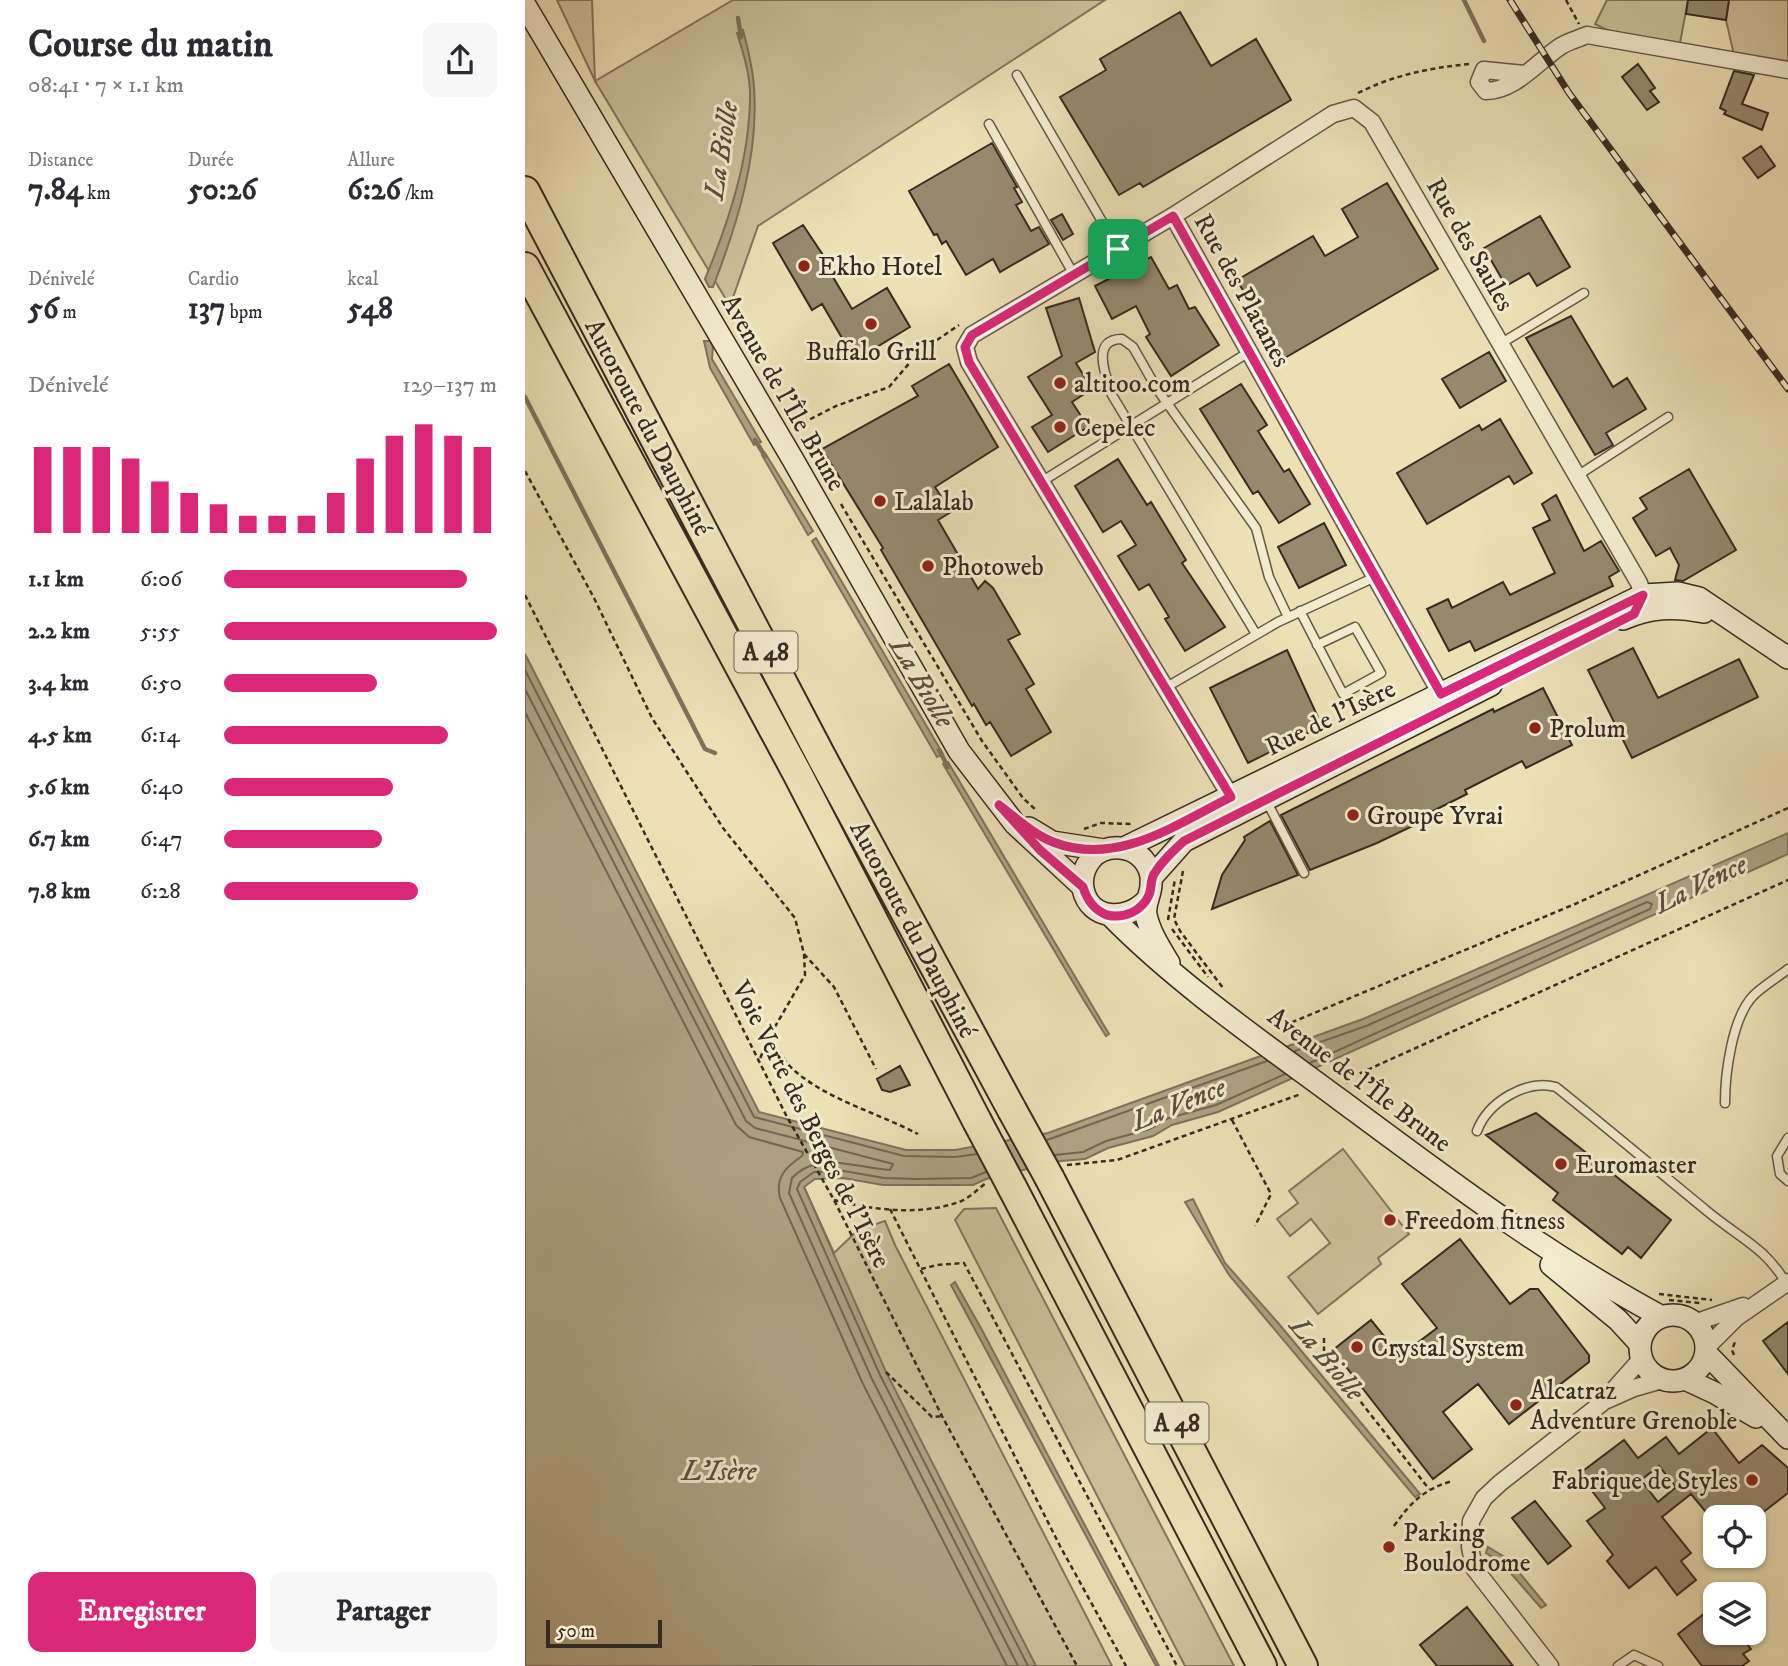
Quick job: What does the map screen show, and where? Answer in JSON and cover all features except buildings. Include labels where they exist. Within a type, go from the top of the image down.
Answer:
[{"type":"highway","name":"Autoroute du Dauphiné","points":[[525,191],[821,756],[1011,1110],[1055,1172],[1303,1666]]},
{"type":"highway","name":"Autoroute du Dauphiné","points":[[525,267],[804,785],[977,1121],[999,1185],[1262,1666]]},
{"type":"street","name":"Avenue de l'Île Brune","points":[[525,5],[792,458],[959,751],[999,805],[1040,850],[1083,887]]},
{"type":"street","points":[[1524,74],[1564,45],[1584,36],[1788,71]]},
{"type":"street","name":"Rue des Saules","points":[[1173,216],[1333,114],[1354,108],[1372,122],[1639,583],[1639,605]]},
{"type":"street","name":"Rue des Platanes","points":[[1235,804],[969,362],[965,347],[972,335],[1173,216],[1441,694]]},
{"type":"street","name":"Rue de l'Isère","points":[[1114,849],[1235,804],[1639,605]]},
{"type":"street","name":"Rue de l'Isère","points":[[1262,791],[1441,694],[1639,605],[1689,609],[1726,617],[1788,658]]},
{"type":"street","name":"Rue de l'Isère","points":[[1151,878],[1171,852],[1235,804]]},
{"type":"street","name":"Avenue de l'Île Brune","points":[[999,805],[1052,842],[1114,849]]},
{"type":"street","points":[[1114,849],[1143,859],[1151,878],[1146,901],[1131,914],[1111,916],[1095,909],[1083,887],[1085,869],[1090,861],[1114,849]]},
{"type":"street","name":"Avenue de l'Île Brune","points":[[1146,901],[1146,915],[1154,939],[1173,971]]},
{"type":"street","name":"Avenue de l'Île Brune","points":[[1111,916],[1144,950],[1269,1040],[1311,1085],[1337,1097],[1515,1229],[1604,1286],[1660,1308]]},
{"type":"street","name":"Avenue de l'Île Brune","points":[[1515,1229],[1544,1260],[1618,1320],[1640,1351]]},
{"type":"street","points":[[1685,1379],[1700,1367],[1706,1351],[1737,1318],[1787,1283]]},
{"type":"street","points":[[1694,1323],[1762,1298]]},
{"type":"street","points":[[1602,1403],[1640,1351],[1647,1327],[1660,1308],[1694,1323],[1702,1333],[1706,1351],[1786,1437]]},
{"type":"street","points":[[1640,1351],[1646,1368],[1662,1380]]},
{"type":"street","points":[[1551,1666],[1474,1568],[1470,1548],[1471,1521],[1484,1498],[1602,1403],[1634,1388],[1662,1380],[1685,1379],[1737,1405],[1786,1437]]},
{"type":"lane","points":[[1017,75],[1118,249]]},
{"type":"lane","points":[[989,124],[1074,275]]},
{"type":"lane","points":[[1500,344],[1584,293]]},
{"type":"lane","points":[[1255,634],[1112,395],[1102,364],[1105,347],[1112,340],[1122,339],[1133,347],[1167,403],[1256,528],[1269,578],[1288,617]]},
{"type":"lane","points":[[1041,482],[1249,352]]},
{"type":"lane","points":[[1577,476],[1668,417]]},
{"type":"lane","points":[[1165,688],[1255,634],[1376,576]]},
{"type":"lane","points":[[1300,611],[1317,645],[1343,694],[1381,673],[1355,627],[1317,645]]},
{"type":"lane","points":[[1262,791],[1304,873]]},
{"type":"lane","points":[[1725,1103],[1729,1059],[1741,1018],[1751,998],[1788,969]]},
{"type":"lane","points":[[1477,1130],[1482,1119],[1496,1105],[1524,1087],[1547,1084],[1556,1087],[1710,1214],[1738,1236],[1758,1246],[1787,1283]]},
{"type":"lane","points":[[1788,1138],[1777,1156],[1777,1166],[1780,1174],[1788,1181]]},
{"type":"lane","points":[[1618,1666],[1634,1655],[1658,1666]]},
{"type":"path","points":[[1566,0],[1584,36]]},
{"type":"path","points":[[525,471],[594,598],[652,718],[723,828],[795,918],[804,954],[805,975],[769,1037],[759,1060]]},
{"type":"path","points":[[836,496],[982,741],[1023,798],[1043,816]]},
{"type":"path","name":"Voie Verte des Berges de l'Isère","points":[[525,594],[787,1117],[834,1200],[942,1416],[1077,1666]]},
{"type":"path","points":[[1269,1040],[1788,808]]},
{"type":"path","points":[[1083,829],[1101,823],[1136,824]]},
{"type":"path","points":[[1186,861],[1174,919],[1180,931],[1232,996]]},
{"type":"path","points":[[1337,1097],[1352,1077],[1788,880]]},
{"type":"path","points":[[1170,901],[1167,917],[1175,933]]},
{"type":"path","points":[[804,954],[834,987],[876,1069]]},
{"type":"path","points":[[769,1037],[795,1070],[833,1096],[886,1117],[918,1134]]},
{"type":"path","points":[[1055,1172],[1117,1160],[1231,1119],[1311,1085]]},
{"type":"path","points":[[1231,1119],[1271,1194],[1255,1226]]},
{"type":"path","points":[[834,1200],[868,1209],[919,1210],[961,1202],[999,1185]]},
{"type":"path","points":[[891,1209],[1060,1546],[1126,1666]]},
{"type":"path","points":[[921,1269],[964,1263],[1177,1666]]},
{"type":"path","points":[[1660,1308],[1712,1305]]},
{"type":"path","points":[[1324,1338],[1324,1355],[1429,1489]]},
{"type":"path","points":[[887,1372],[932,1417],[942,1416]]},
{"type":"path","points":[[1394,1526],[1424,1492],[1453,1481]]},
{"type":"shaded area","points":[[557,0],[592,0],[595,81]]},
{"type":"shaded area","points":[[733,0],[1105,0],[758,226],[730,306],[595,81]]},
{"type":"shaded area","points":[[1607,0],[1688,0],[1680,43],[1674,46],[1615,34],[1595,24]]},
{"type":"shaded area","points":[[1729,0],[1788,0],[1788,62],[1734,55],[1726,20]]},
{"type":"shaded area","points":[[1343,1149],[1409,1234],[1378,1258],[1381,1264],[1318,1314],[1288,1277],[1330,1243],[1311,1219],[1290,1236],[1277,1219],[1298,1203],[1289,1191]]},
{"type":"shaded area","points":[[804,1187],[834,1253],[858,1230],[885,1221],[1112,1666],[950,1666]]},
{"type":"shaded area","points":[[996,1208],[1234,1666],[1185,1666],[955,1220],[964,1209]]},
{"type":"water","points":[[743,30],[750,59],[755,113],[750,164],[730,239],[713,287],[709,287],[705,279],[730,211],[747,139],[750,91],[737,33]]},
{"type":"water","points":[[704,341],[710,341],[713,346],[712,359],[761,442],[754,445],[710,368]]},
{"type":"water","points":[[765,453],[813,531],[808,535],[762,455]]},
{"type":"water","points":[[816,538],[943,754],[937,757],[812,541]]},
{"type":"water","name":"L'Isère","points":[[525,654],[759,1112],[906,1150],[955,1150],[1048,1133],[1363,1019],[1788,833],[1788,854],[1218,1112],[1172,1125],[1153,1136],[1108,1148],[1085,1159],[1061,1161],[986,1179],[973,1185],[883,1185],[843,1178],[815,1179],[804,1187],[886,1372],[1036,1666],[525,1666]]},
{"type":"water","points":[[948,762],[1109,1034],[1106,1036],[943,764]]},
{"type":"water","points":[[1193,1199],[1225,1263],[1420,1494],[1415,1497],[1229,1275],[1185,1202]]},
{"type":"water","points":[[955,1282],[1159,1666],[1156,1666],[951,1285]]},
{"type":"water","points":[[1488,1547],[1508,1559],[1546,1605],[1541,1608],[1502,1563],[1486,1553]]},
{"type":"waterway","points":[[1464,0],[1484,41]]},
{"type":"waterway","name":"La Biolle","points":[[738,18],[741,37]]},
{"type":"waterway","points":[[525,397],[705,749],[715,753]]},
{"type":"waterway","name":"La Biolle","points":[[755,440],[765,456]]},
{"type":"waterway","name":"La Biolle","points":[[939,750],[948,767]]},
{"type":"railway","points":[[1510,0],[1569,93],[1788,389]]},
{"type":"place","name":"Ekho Hotel","points":[[804,266]]},
{"type":"place","name":"Buffalo Grill","points":[[871,324]]},
{"type":"place","name":"altitoo.com","points":[[1060,383]]},
{"type":"place","name":"Cepelec","points":[[1060,427]]},
{"type":"place","name":"Lalalab","points":[[880,501]]},
{"type":"place","name":"Photoweb","points":[[928,566]]},
{"type":"place","name":"Prolum","points":[[1535,728]]},
{"type":"place","name":"Groupe Yvrai","points":[[1353,815]]},
{"type":"place","name":"Euromaster","points":[[1561,1164]]},
{"type":"place","name":"Freedom fitness","points":[[1390,1220]]},
{"type":"place","name":"Crystal System","points":[[1357,1347]]},
{"type":"place","name":"Alcatraz Adventure Grenoble","points":[[1516,1405]]},
{"type":"place","name":"Fabrique de Styles","points":[[1752,1480]]},
{"type":"place","name":"Parking Boulodrome","points":[[1389,1547]]},
{"type":"route","points":[[1173,216],[1441,694],[1643,595],[1634,614],[1184,841],[1171,852],[1151,878],[1146,901],[1131,914],[1111,916],[1095,909],[1083,887],[1040,850],[999,805],[1052,842],[1104,850],[1137,844],[1231,797],[969,362],[965,347],[972,335],[1118,249],[1173,216]]},
{"type":"water label","name":"La Vence","points":[[1700,883]]},
{"type":"water label","name":"La Vence","points":[[1178,1103]]}]
